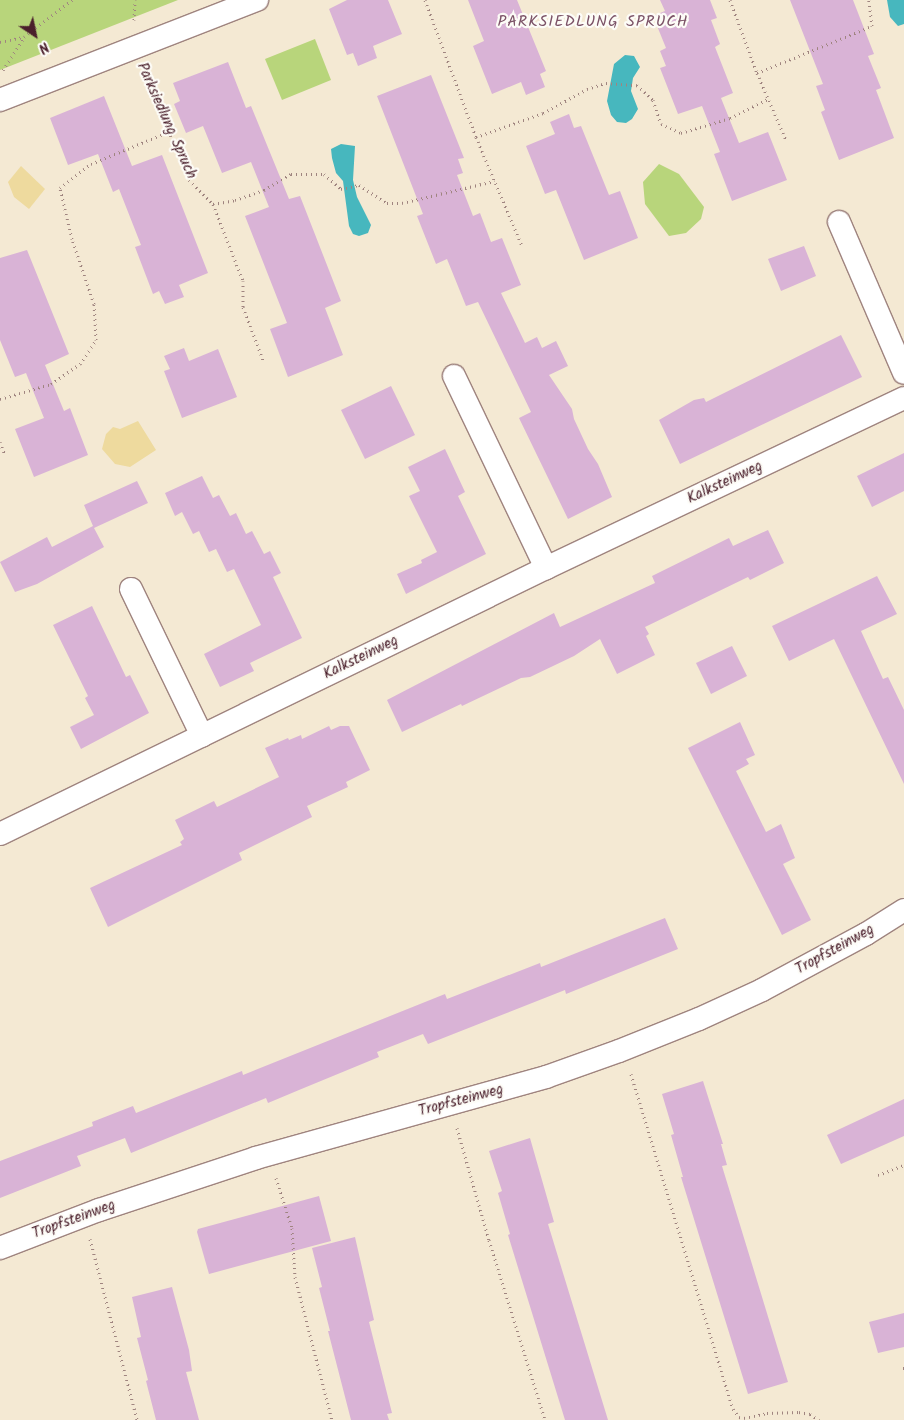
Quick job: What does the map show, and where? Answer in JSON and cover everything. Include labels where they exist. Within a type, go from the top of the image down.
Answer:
[{"type":"street","name":"Parksiedlung Spruch","points":[[0,100],[257,0]]},
{"type":"street","points":[[839,222],[904,373]]},
{"type":"street","points":[[454,376],[546,568]]},
{"type":"street","name":"Kalksteinweg","points":[[0,834],[546,568],[904,398]]},
{"type":"street","points":[[131,589],[202,736]]},
{"type":"street","name":"Tropfsteinweg","points":[[0,1248],[99,1210],[256,1158],[546,1077],[619,1051],[699,1019],[762,990],[866,934],[904,910]]},
{"type":"path","points":[[1,74],[24,37],[72,0]]},
{"type":"path","points":[[134,20],[135,0]]},
{"type":"path","points":[[426,0],[476,138],[522,246]]},
{"type":"path","points":[[730,0],[757,73],[786,140]]},
{"type":"path","points":[[757,73],[872,26],[869,0]]},
{"type":"path","points":[[0,42],[24,37]]},
{"type":"path","name":"Parksiedlung Spruch","points":[[133,47],[189,180],[213,204],[243,281],[243,307],[263,360]]},
{"type":"path","points":[[476,138],[543,113],[587,89],[606,83],[637,85],[653,100],[661,124],[681,133],[730,118],[768,99]]},
{"type":"path","points":[[0,399],[51,384],[80,364],[96,340],[94,304],[72,240],[60,188],[91,164],[168,132]]},
{"type":"path","points":[[213,204],[235,200],[264,190],[291,174],[324,174],[341,189],[359,185],[386,203],[402,203],[494,181]]},
{"type":"path","points":[[0,442],[5,455]]},
{"type":"path","points":[[628,1066],[733,1409],[740,1417],[744,1418],[766,1413],[799,1412],[810,1414],[819,1420]]},
{"type":"path","points":[[455,1120],[486,1230],[545,1420]]},
{"type":"path","points":[[878,1175],[904,1165]]},
{"type":"path","points":[[274,1171],[292,1228],[295,1277],[332,1420]]},
{"type":"path","points":[[88,1233],[137,1420]]},
{"type":"green space","points":[[0,0],[178,0],[0,70]]},
{"type":"green space","points":[[315,39],[331,80],[282,100],[265,59]]},
{"type":"green space","points":[[659,164],[679,174],[704,207],[701,219],[686,233],[669,236],[645,204],[643,182]]},
{"type":"sand","points":[[21,166],[45,189],[29,209],[14,197],[8,182]]},
{"type":"sand","points":[[138,421],[156,450],[130,467],[115,464],[102,449],[106,434],[113,427],[120,429]]},
{"type":"water","points":[[887,0],[904,0],[904,24],[898,26],[890,17]]},
{"type":"water","points":[[625,55],[634,56],[640,67],[633,78],[631,91],[638,109],[632,119],[626,123],[617,122],[611,115],[607,101],[614,64]]},
{"type":"water","points":[[341,144],[355,146],[353,180],[357,197],[371,225],[368,233],[359,236],[353,234],[349,226],[343,181],[336,173],[332,158],[331,149]]},
{"type":"building","points":[[347,0],[388,0],[402,34],[373,46],[377,58],[358,66],[353,53],[347,55],[329,9]]},
{"type":"building","points":[[468,0],[517,0],[546,71],[540,74],[545,87],[526,95],[521,82],[492,94],[473,46],[484,41]]},
{"type":"building","points":[[660,0],[710,0],[717,18],[711,20],[720,44],[715,47],[733,93],[721,98],[739,143],[768,132],[787,180],[732,201],[714,154],[720,152],[702,106],[678,114],[660,68],[666,66],[660,51],[666,48],[653,16],[665,11]]},
{"type":"building","points":[[790,0],[853,0],[874,54],[868,56],[881,88],[876,90],[894,138],[839,160],[821,112],[825,110],[816,86],[823,84]]},
{"type":"building","points":[[228,62],[246,108],[251,106],[289,199],[300,196],[341,301],[325,308],[343,355],[288,377],[270,329],[287,323],[245,216],[269,207],[251,162],[222,173],[203,126],[186,133],[174,104],[180,101],[173,83]]},
{"type":"building","points":[[431,75],[464,158],[458,159],[463,173],[457,175],[473,216],[480,213],[491,242],[502,238],[521,285],[501,293],[525,343],[537,337],[542,348],[556,341],[568,366],[549,375],[572,409],[574,419],[588,449],[598,464],[612,497],[568,519],[519,418],[531,412],[478,302],[466,306],[447,259],[436,264],[417,216],[423,214],[377,96]]},
{"type":"building","points":[[104,96],[132,166],[162,155],[208,273],[179,285],[184,297],[165,304],[159,291],[153,294],[135,247],[141,245],[119,189],[113,192],[98,154],[68,165],[50,118]]},
{"type":"building","points":[[569,114],[574,128],[581,126],[609,195],[620,191],[638,238],[584,260],[556,190],[545,194],[526,146],[555,134],[550,122]]},
{"type":"building","points":[[804,246],[816,276],[781,291],[768,259]]},
{"type":"building","points":[[27,250],[69,354],[45,365],[64,411],[70,408],[88,455],[34,477],[15,429],[44,418],[26,373],[15,377],[0,340],[0,258]]},
{"type":"building","points":[[841,335],[862,377],[680,464],[659,420],[694,400],[704,398],[706,402]]},
{"type":"building","points":[[184,348],[189,361],[218,349],[237,397],[182,418],[164,371],[170,369],[164,356]]},
{"type":"building","points":[[391,386],[415,435],[365,459],[341,410]]},
{"type":"building","points":[[445,449],[465,492],[458,496],[486,554],[406,594],[397,574],[422,563],[421,560],[437,552],[409,496],[420,491],[408,467]]},
{"type":"building","points":[[904,453],[904,491],[872,507],[857,476]]},
{"type":"building","points":[[202,476],[213,498],[219,495],[230,516],[236,513],[246,534],[252,531],[264,554],[270,551],[281,573],[273,577],[302,638],[250,663],[254,671],[220,687],[204,654],[261,625],[234,569],[227,572],[216,549],[209,552],[199,531],[193,534],[182,512],[175,516],[165,493]]},
{"type":"building","points":[[137,481],[148,503],[94,528],[104,547],[37,584],[15,592],[0,562],[47,537],[52,547],[93,526],[84,505]]},
{"type":"building","points":[[768,530],[784,563],[750,580],[748,577],[645,627],[649,634],[646,636],[655,655],[617,674],[600,639],[574,656],[530,677],[521,678],[402,732],[387,700],[554,613],[560,627],[655,583],[652,576],[729,538],[733,546]]},
{"type":"building","points":[[877,576],[897,614],[861,631],[883,679],[888,677],[904,710],[904,784],[834,639],[789,661],[772,626]]},
{"type":"building","points":[[92,606],[126,677],[130,675],[149,713],[81,749],[70,727],[94,715],[85,698],[88,696],[53,625]]},
{"type":"building","points":[[732,646],[747,676],[711,694],[696,663]]},
{"type":"building","points":[[740,722],[755,755],[746,759],[749,764],[736,771],[766,832],[781,824],[795,858],[783,864],[811,920],[782,935],[688,748]]},
{"type":"building","points":[[329,726],[331,730],[340,726],[349,726],[370,770],[346,782],[348,787],[307,806],[312,817],[239,853],[242,860],[108,927],[90,888],[182,845],[180,842],[184,839],[175,820],[214,801],[217,807],[279,777],[265,748],[288,738],[289,740],[301,735],[302,739]]},
{"type":"building","points":[[665,918],[678,949],[566,994],[565,990],[428,1044],[423,1034],[377,1052],[379,1057],[268,1103],[266,1098],[131,1153],[125,1138],[77,1156],[81,1166],[0,1198],[0,1161],[93,1126],[92,1122],[133,1106],[136,1113],[242,1071],[243,1075],[445,994],[447,999],[540,963],[541,967]]},
{"type":"building","points":[[703,1081],[723,1144],[721,1144],[727,1165],[722,1166],[788,1382],[748,1394],[681,1177],[683,1177],[671,1135],[674,1134],[662,1094]]},
{"type":"building","points":[[904,1099],[904,1136],[841,1164],[827,1135]]},
{"type":"building","points":[[530,1138],[554,1222],[548,1224],[608,1420],[565,1420],[508,1235],[510,1234],[498,1193],[502,1191],[489,1151]]},
{"type":"building","points":[[319,1196],[331,1241],[209,1274],[197,1232],[198,1229]]},
{"type":"building","points":[[355,1237],[374,1320],[369,1322],[392,1413],[387,1414],[389,1420],[351,1420],[319,1288],[322,1287],[312,1248]]},
{"type":"building","points":[[172,1287],[189,1350],[192,1371],[186,1372],[199,1420],[156,1420],[137,1338],[141,1337],[132,1297]]},
{"type":"building","points":[[904,1313],[904,1347],[878,1353],[869,1322]]},
{"type":"district","name":"PARKSIEDLUNG SPRUCH","points":[[593,22]]}]
